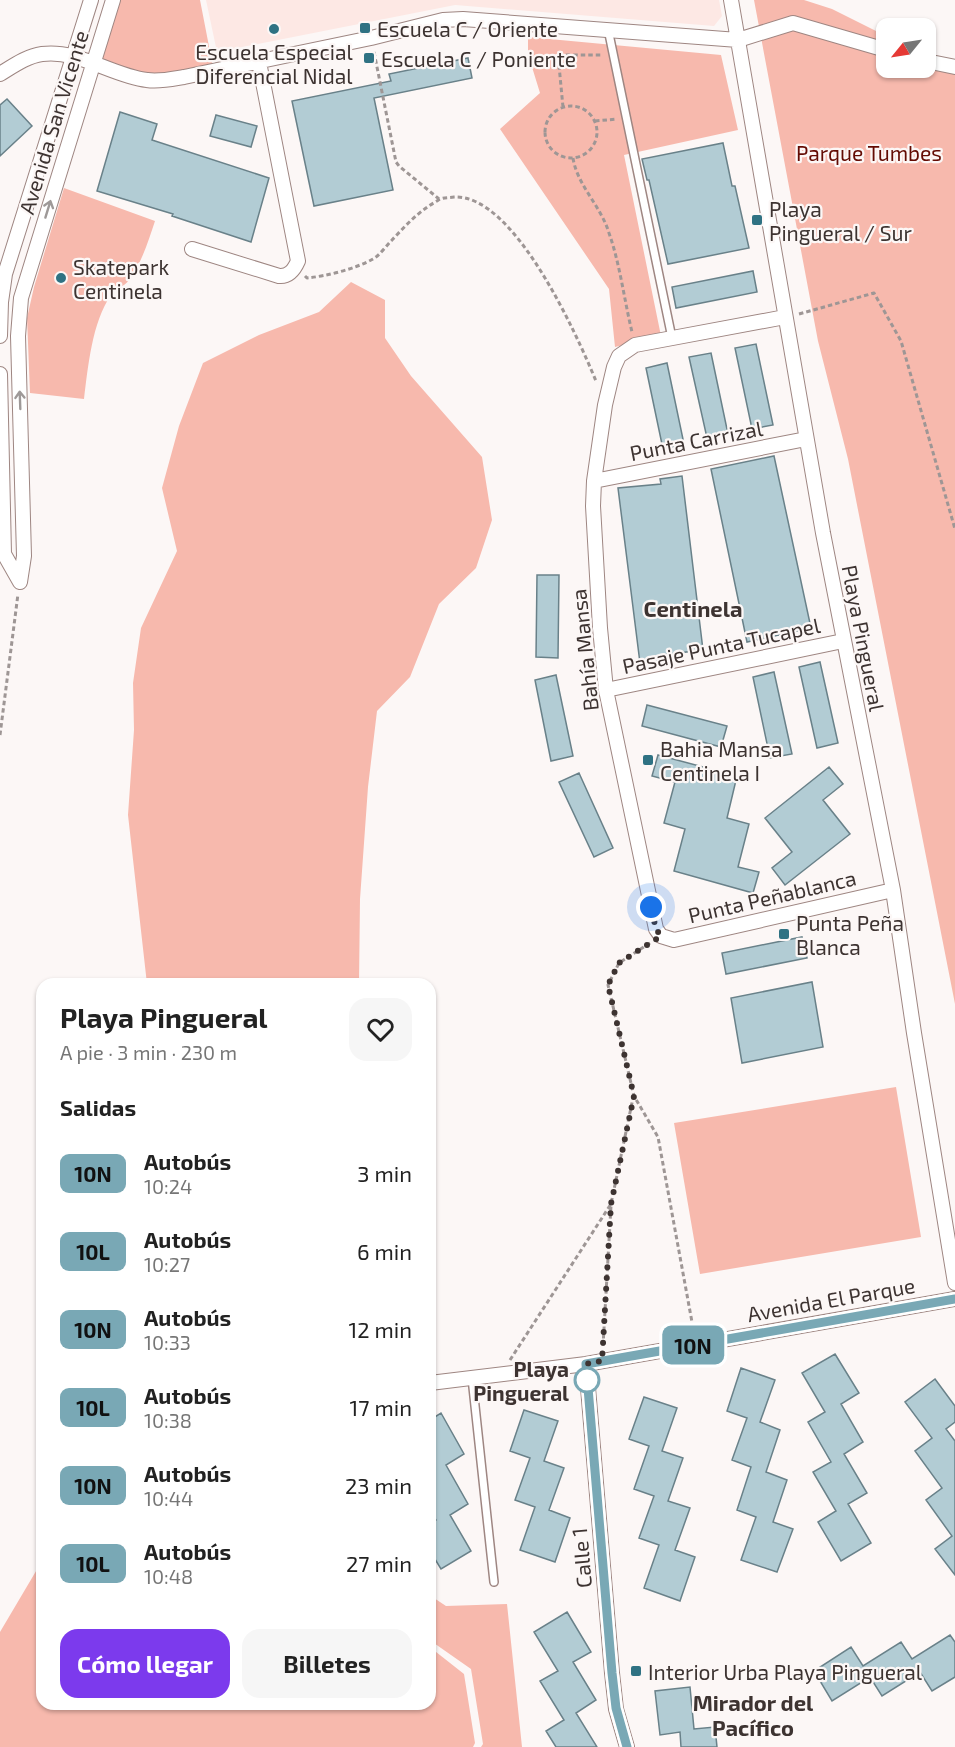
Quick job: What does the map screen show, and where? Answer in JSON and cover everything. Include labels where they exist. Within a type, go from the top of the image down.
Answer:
[{"type":"street","name":"Avenida San Vicente","points":[[0,336],[5,255],[91,0]]},
{"type":"street","name":"Avenida San Vicente","points":[[20,582],[24,556],[18,336],[21,298],[113,0]]},
{"type":"street","name":"Playa Pingueral","points":[[731,0],[806,439],[843,641],[893,890],[955,1283]]},
{"type":"street","points":[[0,74],[34,56],[56,54],[147,80],[184,77],[371,38],[443,20],[463,19],[738,39],[793,23],[876,47]]},
{"type":"street","points":[[192,249],[279,276],[285,277],[296,267],[298,261],[259,62]]},
{"type":"street","points":[[936,63],[955,66]]},
{"type":"street","points":[[634,345],[785,317]]},
{"type":"street","name":"Bahía Mansa","points":[[634,345],[619,356],[614,367],[605,405],[594,481],[593,506],[606,690],[656,929],[661,936]]},
{"type":"street","points":[[0,374],[4,554],[20,582]]},
{"type":"street","name":"Punta Carrizal","points":[[594,481],[806,439]]},
{"type":"street","points":[[1,462],[21,459]]},
{"type":"street","name":"Pasaje Punta Tucapel","points":[[606,690],[843,641]]},
{"type":"street","name":"Punta Peñablanca","points":[[661,936],[674,940],[893,890]]},
{"type":"street","name":"Avenida El Parque","points":[[436,1382],[586,1364],[955,1299]]},
{"type":"street","name":"Calle 1","points":[[586,1364],[612,1673],[616,1708],[627,1747]]},
{"type":"lane","points":[[608,29],[672,338]]},
{"type":"lane","points":[[472,1378],[494,1582]]},
{"type":"path","points":[[371,38],[396,162],[439,199]]},
{"type":"path","points":[[563,107],[558,55],[612,56]]},
{"type":"path","points":[[563,107],[579,107],[591,115],[595,121],[597,128],[595,142],[586,153],[566,158],[554,151],[546,140],[546,123],[556,111],[563,107]]},
{"type":"path","points":[[595,121],[625,118]]},
{"type":"path","points":[[573,158],[575,169],[610,233],[634,345]]},
{"type":"path","points":[[296,267],[307,278],[326,276],[374,259],[413,217],[439,199],[466,197],[482,203],[495,214],[526,250],[561,303],[605,405]]},
{"type":"path","points":[[785,317],[874,293],[902,341],[955,529]]},
{"type":"path","points":[[0,735],[20,582]]},
{"type":"path","points":[[661,936],[619,963],[608,985],[634,1096],[658,1137],[696,1344]]},
{"type":"path","points":[[602,1361],[611,1204],[634,1096]]},
{"type":"path","points":[[501,1374],[611,1204]]},
{"type":"shaded area","name":"Escuela Especial Diferencial Nidal","points":[[206,0],[719,0],[722,16],[714,26],[455,5],[217,52]]},
{"type":"green space","points":[[120,0],[200,0],[213,67],[147,78],[101,62]]},
{"type":"green space","name":"Parque Tumbes","points":[[754,0],[804,0],[832,9],[876,31],[876,78],[936,78],[936,69],[955,70],[955,1004],[848,459],[818,341]]},
{"type":"green space","points":[[528,37],[721,55],[738,130],[624,155],[661,336],[615,347],[609,289],[500,129],[540,93],[528,54]]},
{"type":"green space","points":[[64,188],[155,221],[134,273],[111,295],[99,318],[92,345],[84,399],[30,393],[27,318]]},
{"type":"green space","points":[[351,282],[385,300],[385,338],[411,376],[482,457],[492,520],[476,568],[439,604],[410,677],[377,711],[368,787],[360,899],[359,978],[146,978],[128,815],[134,730],[133,683],[141,628],[177,551],[162,488],[179,426],[203,363],[259,335],[319,312]]},
{"type":"green space","points":[[896,1087],[921,1237],[700,1274],[674,1123]]},
{"type":"green space","points":[[36,1571],[36,1710],[436,1710],[436,1652],[464,1674],[475,1743],[473,1747],[0,1747],[0,1632]]},
{"type":"green space","points":[[436,1599],[446,1606],[507,1604],[522,1747],[481,1747],[483,1744],[471,1669],[436,1644]]},
{"type":"building","points":[[468,58],[472,78],[374,98],[393,190],[314,206],[292,101],[391,81],[389,74]]},
{"type":"building","points":[[7,99],[32,126],[0,156],[0,105]]},
{"type":"building","points":[[120,112],[157,124],[152,140],[269,178],[251,242],[172,216],[173,214],[97,191]]},
{"type":"building","points":[[216,115],[257,126],[251,147],[210,136]]},
{"type":"building","points":[[723,143],[749,248],[668,264],[642,159]]},
{"type":"building","points":[[753,271],[757,292],[676,308],[672,287]]},
{"type":"building","points":[[756,344],[773,425],[752,429],[735,348]]},
{"type":"building","points":[[711,353],[728,434],[707,438],[689,357]]},
{"type":"building","points":[[667,363],[684,444],[663,449],[646,368]]},
{"type":"building","points":[[774,456],[811,628],[747,642],[711,469]]},
{"type":"building","points":[[682,476],[703,650],[661,655],[661,661],[640,663],[618,488],[661,484],[660,479]]},
{"type":"building","points":[[537,575],[559,575],[558,658],[536,657]]},
{"type":"building","points":[[820,662],[838,743],[817,748],[799,667]]},
{"type":"building","points":[[774,672],[792,754],[770,758],[753,677]]},
{"type":"building","points":[[556,675],[573,756],[551,761],[535,680]]},
{"type":"building","points":[[647,705],[727,726],[721,747],[642,726]]},
{"type":"building","points":[[658,755],[737,776],[727,818],[749,824],[738,867],[759,872],[753,893],[674,871],[685,829],[664,823],[675,782],[652,776]]},
{"type":"building","points":[[829,767],[843,784],[823,800],[850,834],[785,885],[772,868],[792,852],[765,818]]},
{"type":"building","points":[[579,773],[613,848],[594,857],[559,782]]},
{"type":"building","points":[[802,937],[807,958],[726,974],[722,953]]},
{"type":"building","points":[[812,982],[823,1047],[742,1063],[731,998]]},
{"type":"building","points":[[835,1354],[859,1393],[841,1404],[863,1442],[844,1454],[867,1493],[848,1504],[871,1543],[841,1561],[818,1522],[836,1511],[813,1472],[831,1462],[808,1422],[825,1412],[802,1373]]},
{"type":"building","points":[[741,1368],[775,1380],[760,1422],[780,1430],[766,1472],[787,1480],[773,1522],[793,1529],[777,1572],[741,1560],[756,1517],[737,1510],[751,1467],[732,1460],[747,1418],[727,1411]]},
{"type":"building","points":[[935,1379],[955,1406],[955,1422],[946,1429],[955,1441],[955,1575],[935,1549],[952,1536],[926,1500],[942,1488],[915,1451],[932,1438],[905,1402]]},
{"type":"building","points":[[644,1397],[677,1408],[662,1451],[683,1458],[668,1501],[690,1508],[675,1550],[695,1557],[680,1601],[644,1588],[659,1545],[639,1538],[654,1496],[634,1489],[649,1446],[629,1439]]},
{"type":"building","points":[[524,1410],[558,1421],[544,1461],[564,1468],[549,1510],[570,1518],[555,1562],[520,1550],[535,1507],[515,1500],[530,1458],[510,1451]]},
{"type":"building","points":[[441,1413],[464,1454],[446,1465],[468,1504],[450,1515],[471,1551],[441,1569],[436,1561],[436,1416]]},
{"type":"building","points":[[567,1612],[591,1652],[573,1662],[596,1700],[576,1713],[597,1747],[556,1747],[546,1731],[564,1720],[540,1681],[558,1671],[534,1632]]},
{"type":"building","points":[[950,1635],[955,1642],[955,1677],[932,1691],[920,1672],[882,1696],[870,1677],[832,1701],[814,1671],[851,1647],[863,1666],[901,1642],[912,1659]]},
{"type":"building","points":[[690,1687],[694,1729],[715,1727],[717,1747],[681,1747],[680,1732],[660,1735],[655,1691]]},
{"type":"bus line","name":"10N","points":[[627,1747],[616,1708],[612,1673],[586,1364],[955,1299]]},
{"type":"place","name":"Escuela C / Oriente","points":[[365,28]]},
{"type":"place","name":"Escuela Especial Diferencial Nidal","points":[[274,29]]},
{"type":"place","name":"Escuela C / Poniente","points":[[369,58]]},
{"type":"place","name":"Playa Pingueral / Sur","points":[[757,220]]},
{"type":"place","name":"Skatepark Centinela","points":[[61,278]]},
{"type":"place","name":"Bahia Mansa Centinela I","points":[[648,760]]},
{"type":"place","name":"Punta Peña Blanca","points":[[784,934]]},
{"type":"place","name":"Playa Pingueral","points":[[587,1380]]},
{"type":"place","name":"Interior Urba Playa Pingueral","points":[[636,1671]]},
{"type":"district","name":"Centinela","points":[[693,608]]},
{"type":"district","name":"Mirador del Pacífico","points":[[753,1715]]},
{"type":"route","points":[[587,1380],[588,1387],[586,1364],[602,1361],[611,1204],[634,1096],[608,985],[619,963],[661,936],[656,929],[651,907]]}]
